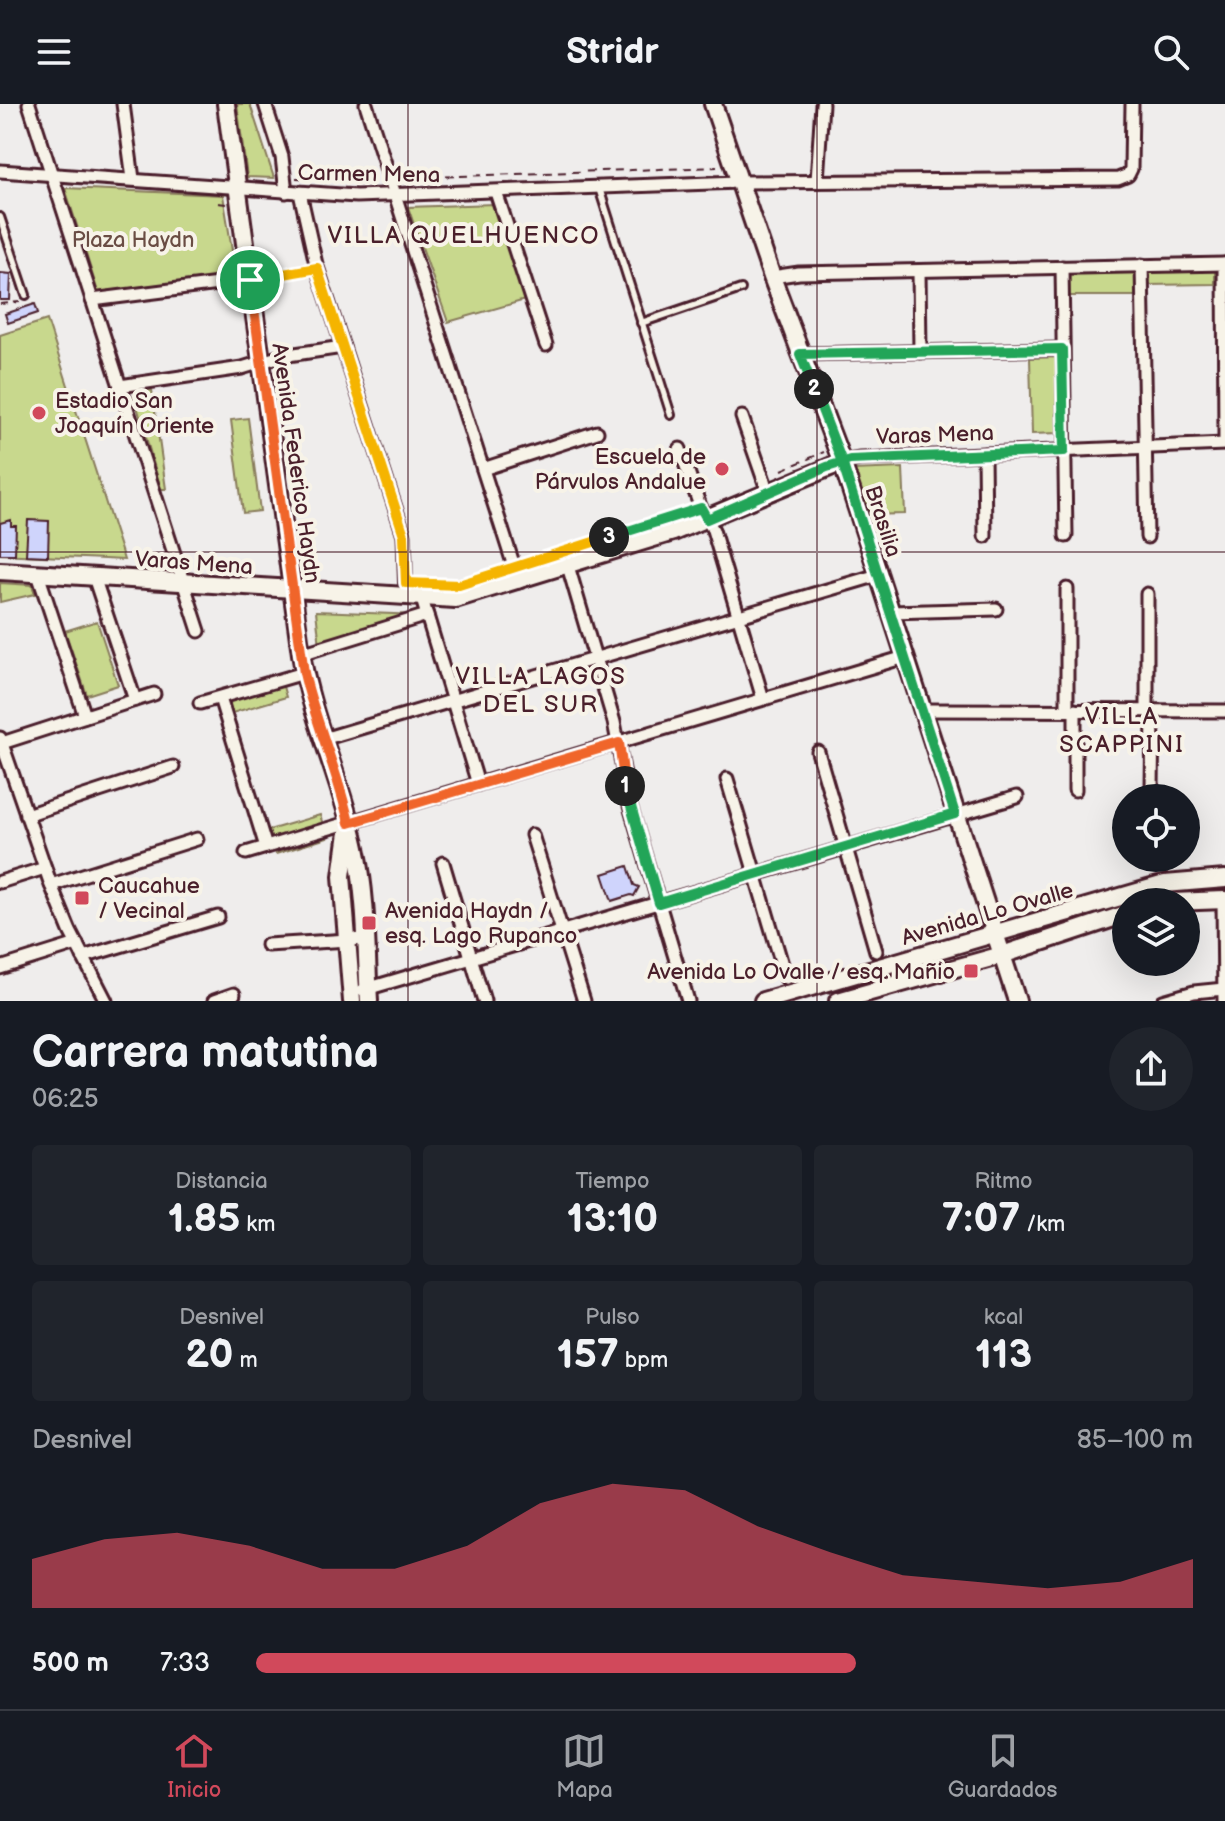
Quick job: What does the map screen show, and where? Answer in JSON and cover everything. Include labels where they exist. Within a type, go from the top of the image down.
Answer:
[{"type":"street","points":[[29,104],[199,631]]},
{"type":"street","points":[[123,104],[133,179]]},
{"type":"street","name":"Avenida Federico Haydn","points":[[226,104],[304,673],[339,783],[358,860],[369,995]]},
{"type":"street","points":[[265,104],[279,146],[286,192]]},
{"type":"street","points":[[366,104],[519,582]]},
{"type":"street","name":"Brasilia","points":[[713,104],[772,277],[842,462],[1017,1001]]},
{"type":"street","points":[[817,181],[822,104]]},
{"type":"street","name":"Carmen Mena","points":[[0,171],[356,196],[739,182],[1118,179],[1128,175],[1132,166],[1132,104]]},
{"type":"street","points":[[496,192],[546,345]]},
{"type":"street","points":[[300,193],[317,268],[404,535],[418,604],[453,701],[478,784]]},
{"type":"street","points":[[772,277],[799,273],[1224,264],[1225,441]]},
{"type":"street","points":[[1142,265],[1147,537]]},
{"type":"street","points":[[1062,267],[1066,536]]},
{"type":"street","points":[[919,271],[920,352]]},
{"type":"street","points":[[92,300],[250,280]]},
{"type":"street","points":[[120,386],[242,368],[281,356],[343,347]]},
{"type":"street","points":[[800,354],[1062,349]]},
{"type":"street","points":[[742,417],[766,486]]},
{"type":"street","points":[[483,469],[597,432]]},
{"type":"street","name":"Varas Mena","points":[[0,571],[292,590],[418,604],[466,598],[568,566],[707,519],[766,486],[842,462],[1145,448],[1225,441]]},
{"type":"street","points":[[680,449],[713,530],[763,699]]},
{"type":"street","points":[[984,454],[985,536]]},
{"type":"street","points":[[568,566],[619,743],[628,796],[688,1001]]},
{"type":"street","points":[[38,574],[85,716]]},
{"type":"street","points":[[323,739],[878,575]]},
{"type":"street","points":[[94,577],[135,700]]},
{"type":"street","points":[[1067,589],[1075,790]]},
{"type":"street","points":[[1147,594],[1152,784]]},
{"type":"street","points":[[301,654],[418,604]]},
{"type":"street","points":[[891,612],[996,609]]},
{"type":"street","points":[[246,853],[905,657]]},
{"type":"street","points":[[200,703],[304,673]]},
{"type":"street","points":[[106,1001],[51,885],[1,740],[154,694]]},
{"type":"street","points":[[220,698],[266,847]]},
{"type":"street","points":[[922,710],[1225,711]]},
{"type":"street","points":[[818,752],[876,951]]},
{"type":"street","points":[[26,815],[173,767]]},
{"type":"street","points":[[727,779],[786,978]]},
{"type":"street","points":[[351,996],[369,995],[472,959],[1017,797]]},
{"type":"street","name":"Avenida Federico Haydn","points":[[349,823],[343,862],[351,996]]},
{"type":"street","points":[[532,835],[584,1001]]},
{"type":"street","points":[[51,885],[197,839]]},
{"type":"street","points":[[443,863],[484,1001]]},
{"type":"street","points":[[0,882],[45,868]]},
{"type":"street","name":"Avenida Lo Ovalle","points":[[763,1001],[1165,884],[1225,879]]},
{"type":"street","points":[[1200,901],[1224,900],[1224,1001]]},
{"type":"street","points":[[83,957],[218,917]]},
{"type":"street","name":"Avenida Lo Ovalle","points":[[838,1001],[1002,955],[1112,919]]},
{"type":"street","points":[[267,945],[365,939]]},
{"type":"street","points":[[0,968],[77,944]]},
{"type":"street","points":[[1163,1001],[1194,992],[1224,989]]},
{"type":"street","points":[[214,1001],[234,994]]},
{"type":"lane","points":[[599,188],[671,415]]},
{"type":"lane","points":[[0,217],[26,295]]},
{"type":"lane","points":[[641,323],[741,289]]},
{"type":"path","points":[[404,178],[719,167]]},
{"type":"path","points":[[284,178],[390,180]]},
{"type":"path","points":[[250,280],[317,268]]},
{"type":"path","points":[[0,304],[19,303],[26,295]]},
{"type":"path","points":[[766,486],[825,451]]},
{"type":"green space","points":[[237,104],[250,104],[274,178],[247,177]]},
{"type":"green space","name":"Plaza Haydn","points":[[65,188],[223,195],[236,275],[98,292]]},
{"type":"green space","points":[[494,204],[525,300],[448,322],[408,207]]},
{"type":"green space","points":[[1215,268],[1215,284],[1147,285],[1147,269]]},
{"type":"green space","points":[[1136,270],[1136,296],[1068,296],[1068,271]]},
{"type":"green space","name":"Estadio San Joaquín Oriente","points":[[47,320],[124,560],[0,554],[0,335]]},
{"type":"green space","points":[[1057,357],[1059,433],[1032,434],[1030,358]]},
{"type":"green space","points":[[152,390],[166,489],[161,489],[134,396],[135,393]]},
{"type":"green space","points":[[248,418],[260,511],[243,513],[231,420]]},
{"type":"green space","points":[[903,468],[905,514],[865,515],[851,470]]},
{"type":"green space","points":[[0,583],[32,585],[35,594],[0,602]]},
{"type":"green space","points":[[316,611],[420,615],[320,646]]},
{"type":"green space","points":[[97,621],[118,685],[87,695],[65,631]]},
{"type":"green space","points":[[282,683],[286,697],[232,713],[229,699]]},
{"type":"green space","points":[[320,815],[327,838],[276,854],[269,830]]},
{"type":"building","points":[[0,273],[11,274],[10,300],[0,300]]},
{"type":"building","points":[[35,304],[38,313],[8,323],[5,314]]},
{"type":"building","points":[[11,520],[11,526],[16,526],[15,554],[0,554],[0,523]]},
{"type":"building","points":[[28,520],[49,521],[48,556],[26,555]]},
{"type":"building","points":[[628,866],[634,885],[639,887],[634,896],[612,901],[603,874]]},
{"type":"place","name":"Estadio San Joaquín Oriente","points":[[39,413]]},
{"type":"place","name":"Escuela de Párvulos Andalue","points":[[722,469]]},
{"type":"place","name":"Caucahue / Vecinal","points":[[82,898]]},
{"type":"place","name":"Avenida Haydn / esq. Lago Rupanco","points":[[369,923]]},
{"type":"place","name":"Avenida Lo Ovalle / esq. Mañio","points":[[971,971]]},
{"type":"district","name":"VILLA QUELHUENCO","points":[[464,235]]},
{"type":"district","name":"VILLA LAGOS DEL SUR","points":[[541,690]]},
{"type":"district","name":"VILLA SCAPPINI","points":[[1122,730]]},
{"type":"route","points":[[250,280],[304,673],[349,823],[619,743],[628,796],[659,903],[955,814],[842,462],[800,354],[1062,349],[1064,451],[850,460],[842,462],[827,467],[707,519],[701,508],[459,585],[406,583],[404,535],[317,268],[250,280]]}]
